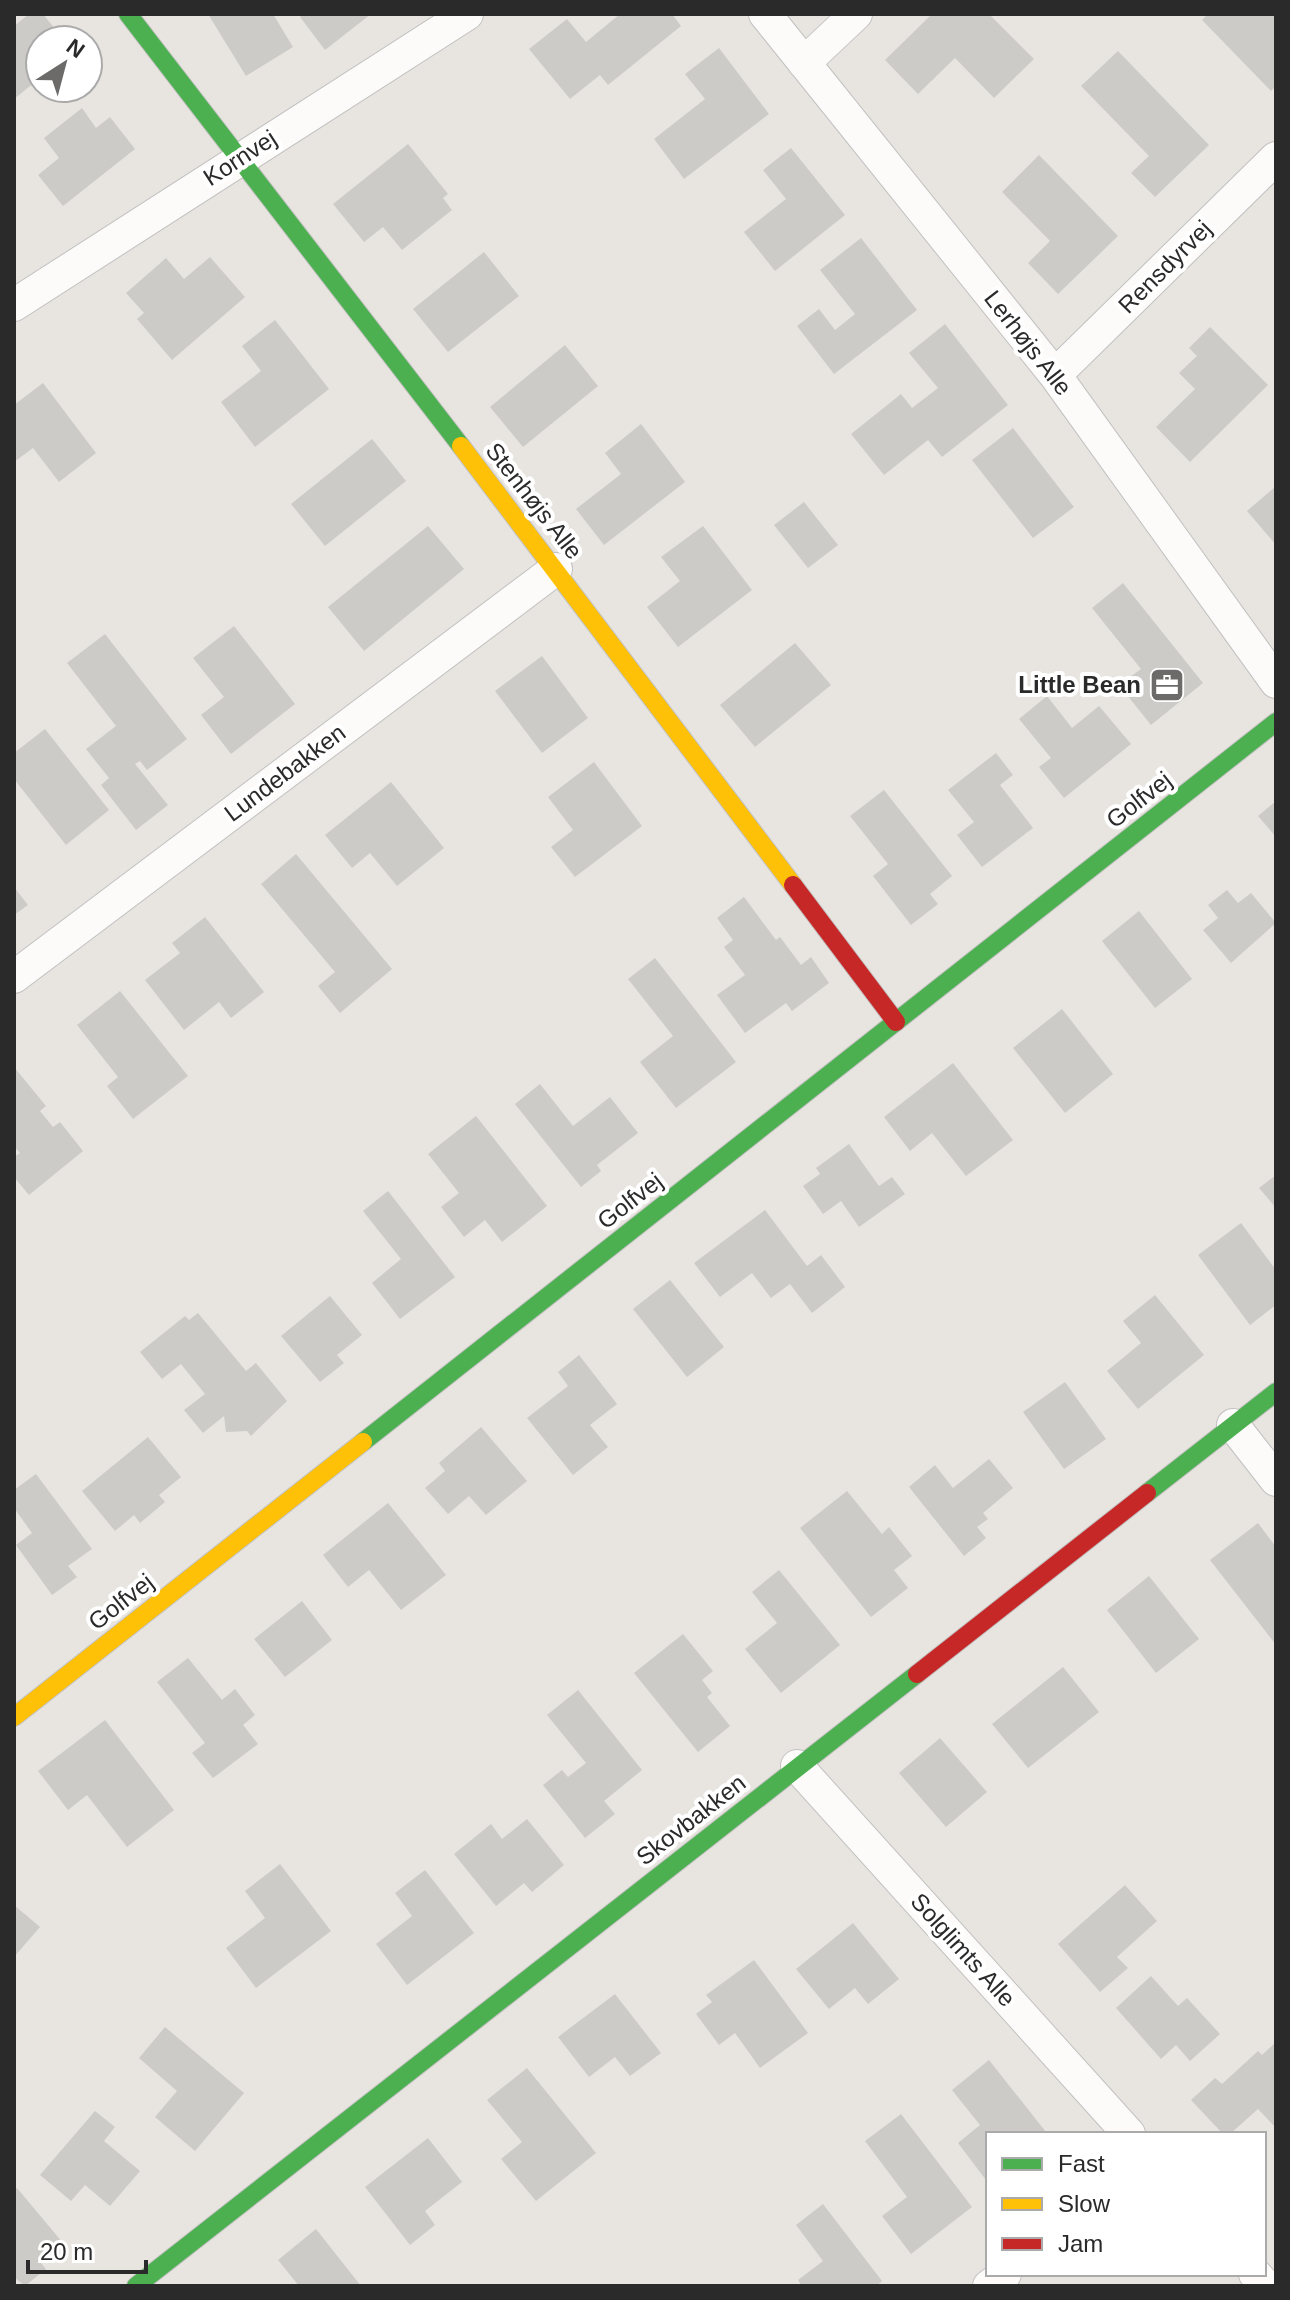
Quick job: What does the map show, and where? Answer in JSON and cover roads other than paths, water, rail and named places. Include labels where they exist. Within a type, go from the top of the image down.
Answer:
[{"type":"street","name":"Stenhøjs Alle","points":[[128,14],[556,569],[896,1022]]},
{"type":"street","name":"Kornvej","points":[[14,305],[467,14]]},
{"type":"street","name":"Lerhøjs Alle","points":[[765,14],[1055,375],[1276,682]]},
{"type":"street","points":[[804,63],[856,14]]},
{"type":"street","name":"Rensdyrvej","points":[[1055,375],[1276,158]]},
{"type":"street","name":"Lundebakken","points":[[14,977],[556,569]]},
{"type":"street","name":"Golfvej","points":[[14,1717],[1276,722]]},
{"type":"street","name":"Skovbakken","points":[[136,2286],[1276,1392]]},
{"type":"street","points":[[1233,1425],[1276,1480]]},
{"type":"street","name":"Solglimts Alle","points":[[797,1766],[1127,2132]]},
{"type":"place","name":"Little Bean","points":[[1167,685]]}]
